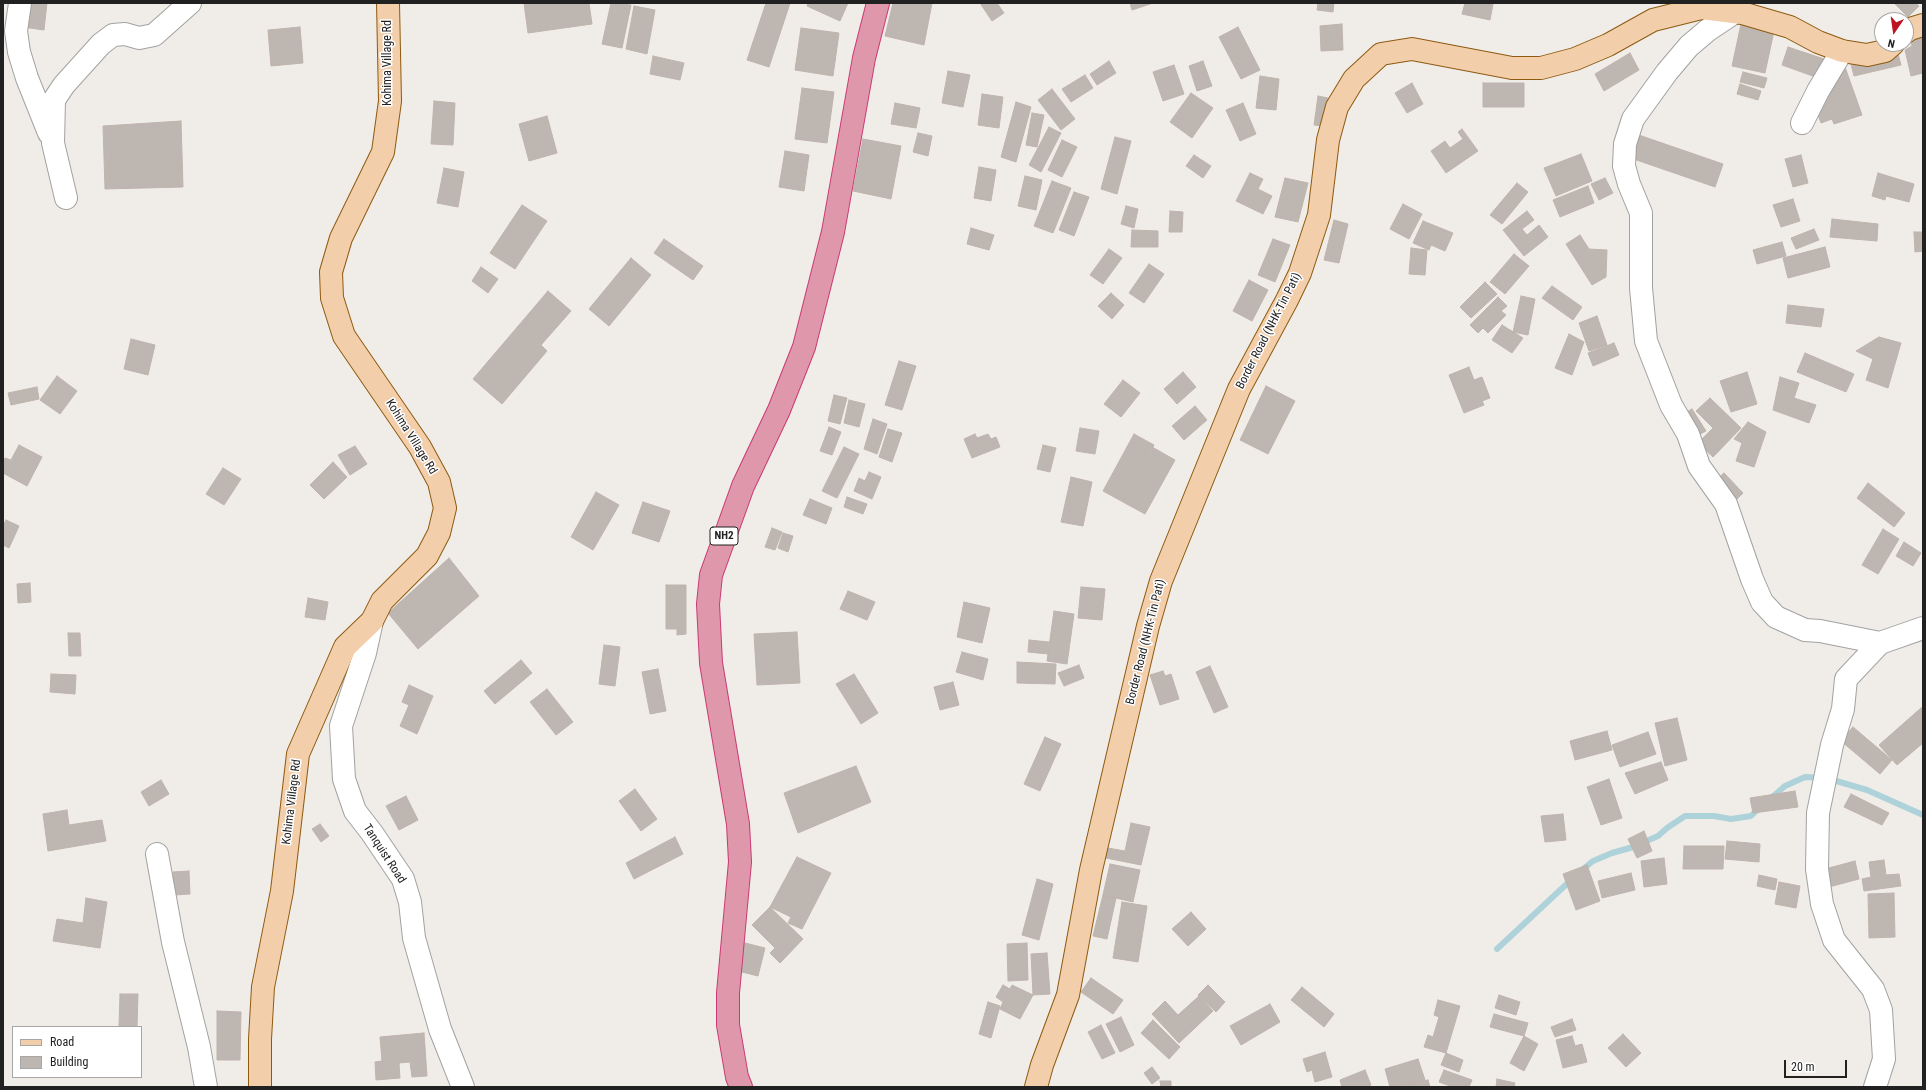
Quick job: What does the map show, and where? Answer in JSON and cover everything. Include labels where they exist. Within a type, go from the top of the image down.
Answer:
[{"type":"highway","name":"NH2","points":[[739,1084],[728,1025],[728,993],[740,862],[738,824],[711,663],[708,604],[711,575],[744,486],[779,410],[804,346],[834,232],[864,58],[878,3]]},
{"type":"main road","name":"Kohima Village Rd","points":[[260,1087],[260,1040],[263,987],[282,891],[298,754],[345,647],[372,621],[382,601],[427,556],[439,533],[445,508],[439,482],[420,447],[344,336],[332,298],[331,272],[340,238],[383,152],[390,101],[388,3]]},
{"type":"main road","name":"Border Road (NHK-Tin Pati)","points":[[1036,1087],[1042,1065],[1068,995],[1091,870],[1148,626],[1161,581],[1239,389],[1288,300],[1300,273],[1319,215],[1328,140],[1335,114],[1354,79],[1381,54],[1412,49],[1512,68],[1540,68],[1574,59],[1608,45],[1653,20],[1701,8],[1735,12],[1790,27],[1818,42],[1842,51],[1867,55],[1880,52]]},
{"type":"street","points":[[20,3],[16,31],[19,52],[27,78],[53,143],[66,198]]},
{"type":"street","points":[[53,143],[54,100],[64,85],[101,44],[113,35],[125,34],[139,38],[154,35],[190,3]]},
{"type":"street","points":[[1735,12],[1708,30],[1689,46],[1667,72],[1633,119],[1625,144],[1624,166],[1629,184],[1641,213],[1641,288],[1646,340],[1671,405],[1688,434],[1699,466],[1726,504],[1752,579],[1762,602],[1776,617],[1805,630],[1820,631],[1880,643]]},
{"type":"street","points":[[1802,123],[1818,91],[1842,51]]},
{"type":"street","name":"Tanquist Road","points":[[372,621],[365,653],[341,726],[344,779],[355,811],[372,833],[403,879],[410,902],[414,938],[438,1022],[463,1087]]},
{"type":"street","points":[[1875,1087],[1884,1059],[1880,1010],[1873,989],[1834,940],[1822,904],[1817,869],[1818,813],[1828,764],[1844,709],[1846,679],[1880,643],[1923,628]]},
{"type":"street","points":[[157,854],[173,942],[199,1048],[206,1087]]},
{"type":"building","points":[[25,3],[47,3],[44,30],[23,27]]},
{"type":"building","points":[[524,3],[589,3],[592,24],[528,33]]},
{"type":"building","points":[[611,3],[631,5],[622,48],[602,44]]},
{"type":"building","points":[[766,3],[790,3],[769,67],[747,60]]},
{"type":"building","points":[[808,3],[848,3],[840,21],[807,6]]},
{"type":"building","points":[[893,3],[932,3],[924,45],[885,36]]},
{"type":"building","points":[[980,3],[997,3],[1004,13],[992,21]]},
{"type":"building","points":[[1130,3],[1153,3],[1132,10]]},
{"type":"building","points":[[1318,3],[1334,3],[1333,12],[1317,10]]},
{"type":"building","points":[[1465,3],[1493,4],[1490,20],[1462,14]]},
{"type":"building","points":[[1894,3],[1915,3],[1919,6],[1913,12],[1903,12]]},
{"type":"building","points":[[634,6],[655,10],[647,54],[626,49]]},
{"type":"building","points":[[1342,24],[1343,50],[1321,51],[1320,26]]},
{"type":"building","points":[[1741,24],[1774,31],[1765,73],[1732,66]]},
{"type":"building","points":[[300,27],[303,63],[271,66],[268,30]]},
{"type":"building","points":[[1238,27],[1260,70],[1241,79],[1219,37]]},
{"type":"building","points":[[801,28],[839,33],[833,76],[795,70]]},
{"type":"building","points":[[1923,34],[1923,73],[1911,76],[1905,52],[1914,52],[1914,36]]},
{"type":"building","points":[[1788,47],[1827,60],[1821,79],[1782,65]]},
{"type":"building","points":[[1888,52],[1898,52],[1901,65],[1854,76],[1850,60]]},
{"type":"building","points":[[1630,53],[1639,70],[1604,91],[1595,74]]},
{"type":"building","points":[[653,56],[684,63],[680,80],[650,74]]},
{"type":"building","points":[[1109,61],[1116,73],[1097,85],[1090,74]]},
{"type":"building","points":[[1203,61],[1212,86],[1197,91],[1189,66]]},
{"type":"building","points":[[1174,65],[1184,94],[1163,101],[1153,72]]},
{"type":"building","points":[[1845,67],[1862,115],[1834,124],[1832,119],[1821,123],[1814,104],[1828,99],[1824,84],[1830,71]]},
{"type":"building","points":[[948,71],[970,75],[963,107],[942,103]]},
{"type":"building","points":[[1743,72],[1767,78],[1764,88],[1740,82]]},
{"type":"building","points":[[1085,75],[1093,88],[1071,102],[1062,89]]},
{"type":"building","points":[[1260,76],[1279,79],[1276,110],[1256,108]]},
{"type":"building","points":[[1412,83],[1423,104],[1407,113],[1395,93]]},
{"type":"building","points":[[1483,83],[1524,83],[1524,107],[1483,107]]},
{"type":"building","points":[[1740,84],[1761,91],[1758,100],[1737,94]]},
{"type":"building","points":[[802,88],[834,92],[827,143],[795,139]]},
{"type":"building","points":[[1052,89],[1075,119],[1061,130],[1038,100]]},
{"type":"building","points":[[1191,93],[1213,108],[1192,138],[1170,122]]},
{"type":"building","points":[[982,94],[1003,97],[999,128],[978,125]]},
{"type":"building","points":[[1318,96],[1328,98],[1324,126],[1314,125]]},
{"type":"building","points":[[434,101],[455,103],[453,145],[431,144]]},
{"type":"building","points":[[1016,102],[1031,107],[1016,162],[1001,157]]},
{"type":"building","points":[[895,103],[920,108],[916,128],[891,124]]},
{"type":"building","points":[[1243,103],[1256,134],[1240,141],[1226,110]]},
{"type":"building","points":[[1032,113],[1044,115],[1037,147],[1026,145]]},
{"type":"building","points":[[547,116],[557,153],[529,161],[519,124]]},
{"type":"building","points":[[181,121],[183,187],[105,189],[103,126]]},
{"type":"building","points":[[1049,127],[1061,133],[1041,172],[1029,165]]},
{"type":"building","points":[[1462,129],[1478,151],[1446,173],[1431,151],[1445,141],[1450,148],[1463,139],[1458,132]]},
{"type":"building","points":[[1630,132],[1723,164],[1715,187],[1622,155]]},
{"type":"building","points":[[918,133],[932,136],[928,156],[913,152]]},
{"type":"building","points":[[1115,137],[1131,141],[1117,194],[1101,189]]},
{"type":"building","points":[[863,139],[901,146],[891,199],[853,191]]},
{"type":"building","points":[[1062,140],[1077,147],[1062,177],[1048,170]]},
{"type":"building","points":[[785,151],[809,155],[804,191],[779,187]]},
{"type":"building","points":[[1581,154],[1592,181],[1556,196],[1544,168]]},
{"type":"building","points":[[1194,155],[1211,166],[1203,178],[1186,166]]},
{"type":"building","points":[[1801,155],[1808,183],[1793,187],[1785,159]]},
{"type":"building","points":[[979,167],[996,170],[991,201],[974,198]]},
{"type":"building","points":[[444,168],[464,172],[458,207],[437,203]]},
{"type":"building","points":[[1250,173],[1263,179],[1258,189],[1272,196],[1263,214],[1236,201]]},
{"type":"building","points":[[1878,173],[1914,184],[1909,202],[1886,196],[1885,200],[1872,196]]},
{"type":"building","points":[[1025,176],[1042,180],[1036,210],[1018,206]]},
{"type":"building","points":[[1285,178],[1308,183],[1298,222],[1275,217]]},
{"type":"building","points":[[1605,178],[1613,193],[1599,200],[1591,184]]},
{"type":"building","points":[[1052,181],[1071,188],[1053,233],[1034,226]]},
{"type":"building","points":[[1517,183],[1528,192],[1502,224],[1490,215]]},
{"type":"building","points":[[1588,186],[1594,203],[1560,217],[1553,200]]},
{"type":"building","points":[[1074,192],[1089,197],[1074,236],[1059,230]]},
{"type":"building","points":[[1793,199],[1800,221],[1781,227],[1773,205]]},
{"type":"building","points":[[1403,204],[1422,214],[1409,239],[1390,229]]},
{"type":"building","points":[[522,205],[547,221],[515,269],[490,253]]},
{"type":"building","points":[[1126,206],[1138,209],[1134,228],[1121,224]]},
{"type":"building","points":[[1170,211],[1183,212],[1182,232],[1169,232]]},
{"type":"building","points":[[1527,211],[1534,220],[1522,229],[1527,235],[1539,225],[1548,237],[1524,256],[1503,230]]},
{"type":"building","points":[[1832,219],[1878,224],[1877,241],[1830,237]]},
{"type":"building","points":[[1334,220],[1348,224],[1339,263],[1324,260]]},
{"type":"building","points":[[1423,221],[1453,233],[1445,251],[1431,245],[1429,250],[1413,243]]},
{"type":"building","points":[[971,228],[994,235],[989,250],[967,244]]},
{"type":"building","points":[[1814,229],[1819,240],[1796,249],[1791,238]]},
{"type":"building","points":[[1132,230],[1158,231],[1158,247],[1131,247]]},
{"type":"building","points":[[1914,232],[1923,232],[1923,251],[1915,252]]},
{"type":"building","points":[[1580,235],[1589,249],[1607,250],[1606,277],[1592,285],[1566,244]]},
{"type":"building","points":[[664,239],[703,266],[693,280],[654,253]]},
{"type":"building","points":[[1273,239],[1290,245],[1275,282],[1258,275]]},
{"type":"building","points":[[1782,242],[1786,256],[1757,264],[1753,250]]},
{"type":"building","points":[[1825,247],[1830,267],[1788,278],[1783,258]]},
{"type":"building","points":[[1411,248],[1427,250],[1425,275],[1409,274]]},
{"type":"building","points":[[1109,249],[1122,258],[1103,284],[1090,275]]},
{"type":"building","points":[[1514,254],[1529,266],[1505,294],[1490,282]]},
{"type":"building","points":[[631,258],[651,275],[609,326],[589,309]]},
{"type":"building","points":[[1149,264],[1164,274],[1144,303],[1129,293]]},
{"type":"building","points":[[481,267],[498,279],[488,293],[472,281]]},
{"type":"building","points":[[1249,280],[1268,290],[1252,321],[1233,311]]},
{"type":"building","points":[[1485,282],[1497,294],[1471,318],[1460,307]]},
{"type":"building","points":[[1552,286],[1582,307],[1573,320],[1542,298]]},
{"type":"building","points":[[548,291],[571,311],[541,345],[547,351],[502,404],[473,379]]},
{"type":"building","points":[[1111,293],[1124,305],[1112,319],[1098,306]]},
{"type":"building","points":[[1521,296],[1535,299],[1528,335],[1513,332]]},
{"type":"building","points":[[1498,297],[1507,306],[1501,311],[1506,315],[1488,333],[1483,328],[1478,333],[1470,325]]},
{"type":"building","points":[[1788,305],[1824,309],[1821,327],[1786,323]]},
{"type":"building","points":[[1597,316],[1607,345],[1589,351],[1579,323]]},
{"type":"building","points":[[1502,325],[1523,338],[1512,353],[1492,340]]},
{"type":"building","points":[[1569,334],[1584,342],[1572,375],[1555,368]]},
{"type":"building","points":[[1879,337],[1901,343],[1888,388],[1866,380],[1873,359],[1856,351]]},
{"type":"building","points":[[131,339],[155,345],[148,375],[124,369]]},
{"type":"building","points":[[1614,343],[1619,355],[1593,366],[1588,353]]},
{"type":"building","points":[[1805,353],[1854,374],[1846,392],[1797,372]]},
{"type":"building","points":[[899,361],[916,366],[902,410],[885,405]]},
{"type":"building","points":[[1469,367],[1474,380],[1482,377],[1490,398],[1482,401],[1484,405],[1464,413],[1449,375]]},
{"type":"building","points":[[1183,372],[1196,387],[1177,404],[1164,389]]},
{"type":"building","points":[[1747,372],[1757,404],[1731,412],[1720,381]]},
{"type":"building","points":[[57,376],[77,391],[60,414],[40,400]]},
{"type":"building","points":[[1780,377],[1799,383],[1794,398],[1816,405],[1809,423],[1773,410]]},
{"type":"building","points":[[1123,380],[1140,393],[1121,417],[1104,404]]},
{"type":"building","points":[[1266,386],[1295,401],[1268,454],[1240,440]]},
{"type":"building","points":[[37,387],[39,399],[11,405],[8,393]]},
{"type":"building","points":[[834,395],[847,398],[840,424],[828,421]]},
{"type":"building","points":[[1710,398],[1741,428],[1713,457],[1698,443],[1713,428],[1696,411]]},
{"type":"building","points":[[849,400],[865,404],[859,427],[844,423]]},
{"type":"building","points":[[1195,406],[1207,420],[1184,440],[1172,426]]},
{"type":"building","points":[[1692,409],[1706,431],[1694,437],[1681,415]]},
{"type":"building","points":[[873,419],[887,424],[877,454],[864,449]]},
{"type":"building","points":[[1748,422],[1766,432],[1754,467],[1736,461],[1742,443],[1734,439]]},
{"type":"building","points":[[829,427],[841,432],[832,455],[820,451]]},
{"type":"building","points":[[1080,428],[1099,431],[1095,454],[1076,451]]},
{"type":"building","points":[[888,429],[902,433],[892,462],[879,457]]},
{"type":"building","points":[[975,434],[977,438],[988,434],[991,439],[996,437],[1000,447],[972,458],[964,439]]},
{"type":"building","points":[[1134,434],[1154,445],[1123,502],[1103,491]]},
{"type":"building","points":[[19,445],[42,457],[27,486],[3,473],[3,462],[5,458],[11,460]]},
{"type":"building","points":[[1043,445],[1056,448],[1050,472],[1037,469]]},
{"type":"building","points":[[355,446],[367,464],[350,475],[338,455]]},
{"type":"building","points":[[844,447],[859,454],[837,498],[822,491]]},
{"type":"building","points":[[1152,447],[1175,460],[1145,514],[1123,502]]},
{"type":"building","points":[[333,462],[347,477],[324,499],[310,485]]},
{"type":"building","points":[[223,468],[241,479],[224,505],[206,494]]},
{"type":"building","points":[[869,472],[881,477],[872,499],[854,491],[859,478],[865,481]]},
{"type":"building","points":[[1724,473],[1743,493],[1730,506],[1716,480]]},
{"type":"building","points":[[1071,477],[1092,482],[1083,526],[1061,522]]},
{"type":"building","points":[[1868,483],[1905,513],[1894,527],[1857,498]]},
{"type":"building","points":[[596,492],[619,505],[593,550],[571,537]]},
{"type":"building","points":[[847,497],[867,504],[863,514],[844,507]]},
{"type":"building","points":[[810,499],[832,508],[826,524],[803,515]]},
{"type":"building","points":[[643,502],[670,511],[659,542],[632,533]]},
{"type":"building","points":[[6,520],[19,526],[9,548],[3,545],[3,526]]},
{"type":"building","points":[[772,528],[782,532],[775,550],[765,547]]},
{"type":"building","points":[[1883,529],[1899,539],[1878,574],[1862,565]]},
{"type":"building","points":[[783,533],[793,536],[788,552],[778,548]]},
{"type":"building","points":[[1904,542],[1921,553],[1913,566],[1896,556]]},
{"type":"building","points":[[449,558],[479,596],[418,649],[388,613]]},
{"type":"building","points":[[30,583],[31,602],[18,603],[17,584]]},
{"type":"building","points":[[666,585],[686,585],[686,634],[677,635],[677,629],[666,629]]},
{"type":"building","points":[[1081,587],[1105,589],[1102,620],[1078,618]]},
{"type":"building","points":[[848,591],[875,602],[867,620],[840,609]]},
{"type":"building","points":[[308,598],[328,602],[325,620],[305,617]]},
{"type":"building","points":[[964,602],[990,608],[982,643],[957,637]]},
{"type":"building","points":[[1054,611],[1074,614],[1067,664],[1047,661]]},
{"type":"building","points":[[797,632],[800,683],[757,685],[754,634]]},
{"type":"building","points":[[68,633],[80,633],[81,656],[69,656]]},
{"type":"building","points":[[1029,640],[1049,642],[1048,654],[1028,652]]},
{"type":"building","points":[[604,645],[620,647],[615,686],[599,684]]},
{"type":"building","points":[[962,652],[988,659],[983,680],[956,672]]},
{"type":"building","points":[[521,660],[532,673],[495,704],[484,691]]},
{"type":"building","points":[[1017,662],[1056,664],[1055,684],[1017,683]]},
{"type":"building","points":[[1079,665],[1084,678],[1064,686],[1058,673]]},
{"type":"building","points":[[1210,666],[1228,707],[1214,713],[1196,672]]},
{"type":"building","points":[[658,669],[666,711],[650,714],[642,672]]},
{"type":"building","points":[[1163,671],[1165,676],[1171,674],[1179,699],[1160,705],[1150,675]]},
{"type":"building","points":[[51,674],[76,675],[75,694],[50,692]]},
{"type":"building","points":[[854,674],[878,713],[861,724],[836,684]]},
{"type":"building","points":[[953,682],[959,705],[940,710],[934,687]]},
{"type":"building","points":[[409,685],[433,696],[417,734],[400,726],[409,705],[402,702]]},
{"type":"building","points":[[547,689],[573,722],[556,735],[530,702]]},
{"type":"building","points":[[1921,708],[1923,709],[1923,743],[1897,765],[1879,745]]},
{"type":"building","points":[[1677,718],[1687,760],[1665,766],[1655,723]]},
{"type":"building","points":[[1853,727],[1892,760],[1880,774],[1841,741]]},
{"type":"building","points":[[1607,731],[1612,750],[1575,760],[1570,741]]},
{"type":"building","points":[[1648,732],[1656,754],[1620,767],[1612,745]]},
{"type":"building","points":[[1045,737],[1061,744],[1040,791],[1024,784]]},
{"type":"building","points":[[1661,762],[1668,780],[1635,794],[1625,773]]},
{"type":"building","points":[[856,766],[871,802],[798,833],[784,793]]},
{"type":"building","points":[[1609,779],[1622,818],[1601,825],[1587,787]]},
{"type":"building","points":[[161,780],[169,794],[149,806],[141,792]]},
{"type":"building","points":[[635,789],[657,819],[641,831],[619,801]]},
{"type":"building","points":[[1795,791],[1798,807],[1753,813],[1750,798]]},
{"type":"building","points":[[1851,794],[1889,813],[1882,825],[1844,807]]},
{"type":"building","points":[[406,796],[418,820],[399,830],[386,806]]},
{"type":"building","points":[[67,810],[69,825],[102,820],[106,841],[48,851],[43,814]]},
{"type":"building","points":[[1563,814],[1566,840],[1545,842],[1541,816]]},
{"type":"building","points":[[1131,823],[1150,827],[1141,865],[1106,858],[1108,848],[1125,851]]},
{"type":"building","points":[[320,824],[329,836],[321,842],[312,829]]},
{"type":"building","points":[[1644,831],[1652,851],[1637,858],[1628,839]]},
{"type":"building","points":[[675,837],[683,854],[634,879],[626,863]]},
{"type":"building","points":[[1727,841],[1760,844],[1759,862],[1725,859]]},
{"type":"building","points":[[1684,846],[1724,846],[1723,869],[1683,869]]},
{"type":"building","points":[[797,857],[831,873],[802,929],[788,923],[791,917],[770,907]]},
{"type":"building","points":[[1664,858],[1667,884],[1644,887],[1641,861]]},
{"type":"building","points":[[1884,860],[1886,875],[1899,874],[1901,886],[1864,891],[1862,879],[1871,877],[1869,862]]},
{"type":"building","points":[[1855,861],[1859,879],[1829,887],[1825,869]]},
{"type":"building","points":[[1110,864],[1140,870],[1133,902],[1103,895]]},
{"type":"building","points":[[1587,865],[1600,901],[1576,910],[1563,874]]},
{"type":"building","points":[[189,871],[190,894],[175,895],[173,872]]},
{"type":"building","points":[[1631,873],[1635,890],[1602,898],[1598,881]]},
{"type":"building","points":[[1759,875],[1777,879],[1775,890],[1757,886]]},
{"type":"building","points":[[1037,879],[1053,884],[1039,940],[1022,935]]},
{"type":"building","points":[[1779,882],[1800,886],[1796,908],[1775,904]]},
{"type":"building","points":[[1894,893],[1895,937],[1869,938],[1868,894]]},
{"type":"building","points":[[1103,895],[1116,898],[1107,939],[1093,936]]},
{"type":"building","points":[[86,898],[107,902],[100,948],[53,941],[57,919],[83,923]]},
{"type":"building","points":[[1122,902],[1147,906],[1138,962],[1113,958]]},
{"type":"building","points":[[770,907],[803,939],[780,963],[770,953],[775,948],[752,925]]},
{"type":"building","points":[[1191,912],[1206,929],[1188,946],[1172,929]]},
{"type":"building","points":[[741,942],[765,948],[758,976],[734,970]]},
{"type":"building","points":[[1027,943],[1028,980],[1008,981],[1007,944]]},
{"type":"building","points":[[1047,953],[1050,994],[1033,995],[1031,954]]},
{"type":"building","points":[[1091,978],[1123,1000],[1113,1014],[1081,992]]},
{"type":"building","points":[[1003,985],[1010,989],[1012,985],[1033,995],[1020,1019],[1000,1009],[1003,1002],[996,997]]},
{"type":"building","points":[[1208,985],[1225,1002],[1216,1012],[1198,995]]},
{"type":"building","points":[[1302,987],[1334,1014],[1324,1027],[1291,1000]]},
{"type":"building","points":[[120,994],[138,994],[137,1026],[119,1026]]},
{"type":"building","points":[[1499,995],[1520,1002],[1516,1015],[1495,1008]]},
{"type":"building","points":[[1199,996],[1213,1011],[1179,1043],[1152,1014],[1165,1001],[1178,1015]]},
{"type":"building","points":[[1438,1000],[1460,1006],[1446,1053],[1424,1047],[1428,1035],[1433,1037],[1439,1017],[1434,1015]]},
{"type":"building","points":[[988,1002],[1000,1006],[991,1038],[979,1034]]},
{"type":"building","points":[[1270,1004],[1280,1022],[1241,1045],[1230,1026]]},
{"type":"building","points":[[217,1011],[241,1012],[240,1060],[217,1060]]},
{"type":"building","points":[[1494,1014],[1528,1023],[1524,1036],[1490,1027]]},
{"type":"building","points":[[1121,1017],[1134,1045],[1120,1052],[1106,1024]]},
{"type":"building","points":[[1572,1019],[1576,1030],[1555,1037],[1551,1027]]},
{"type":"building","points":[[1153,1020],[1180,1047],[1169,1059],[1141,1033]]},
{"type":"building","points":[[1101,1025],[1115,1053],[1102,1059],[1088,1032]]},
{"type":"building","points":[[424,1033],[427,1076],[412,1077],[410,1062],[399,1063],[400,1078],[376,1080],[375,1062],[382,1061],[380,1037]]},
{"type":"building","points":[[1623,1034],[1641,1053],[1626,1067],[1608,1048]]},
{"type":"building","points":[[1524,1036],[1538,1044],[1524,1071],[1510,1063]]},
{"type":"building","points":[[1572,1036],[1575,1046],[1582,1044],[1587,1062],[1563,1068],[1556,1040]]},
{"type":"building","points":[[1325,1052],[1332,1077],[1315,1082],[1312,1070],[1307,1072],[1303,1059]]},
{"type":"building","points":[[1446,1053],[1463,1060],[1459,1072],[1441,1065]]},
{"type":"building","points":[[1418,1059],[1425,1080],[1400,1087],[1390,1087],[1385,1069]]},
{"type":"building","points":[[1152,1067],[1160,1078],[1152,1084],[1144,1073]]},
{"type":"building","points":[[1365,1070],[1371,1085],[1367,1087],[1342,1087],[1340,1080]]},
{"type":"building","points":[[1444,1070],[1472,1080],[1469,1087],[1453,1087],[1439,1082]]},
{"type":"building","points":[[1497,1079],[1515,1083],[1514,1087],[1496,1087]]},
{"type":"building","points":[[1428,1080],[1430,1087],[1402,1087],[1402,1086]]},
{"type":"building","points":[[1160,1081],[1171,1081],[1171,1087],[1161,1087]]},
{"type":"waterway","points":[[1770,799],[1785,786],[1805,777],[1826,778],[1867,790],[1923,815]]},
{"type":"waterway","points":[[1582,870],[1593,861],[1612,853],[1633,847],[1658,836],[1685,816],[1714,816],[1731,819],[1751,816],[1758,809]]},
{"type":"waterway","points":[[1497,949],[1572,879]]}]
